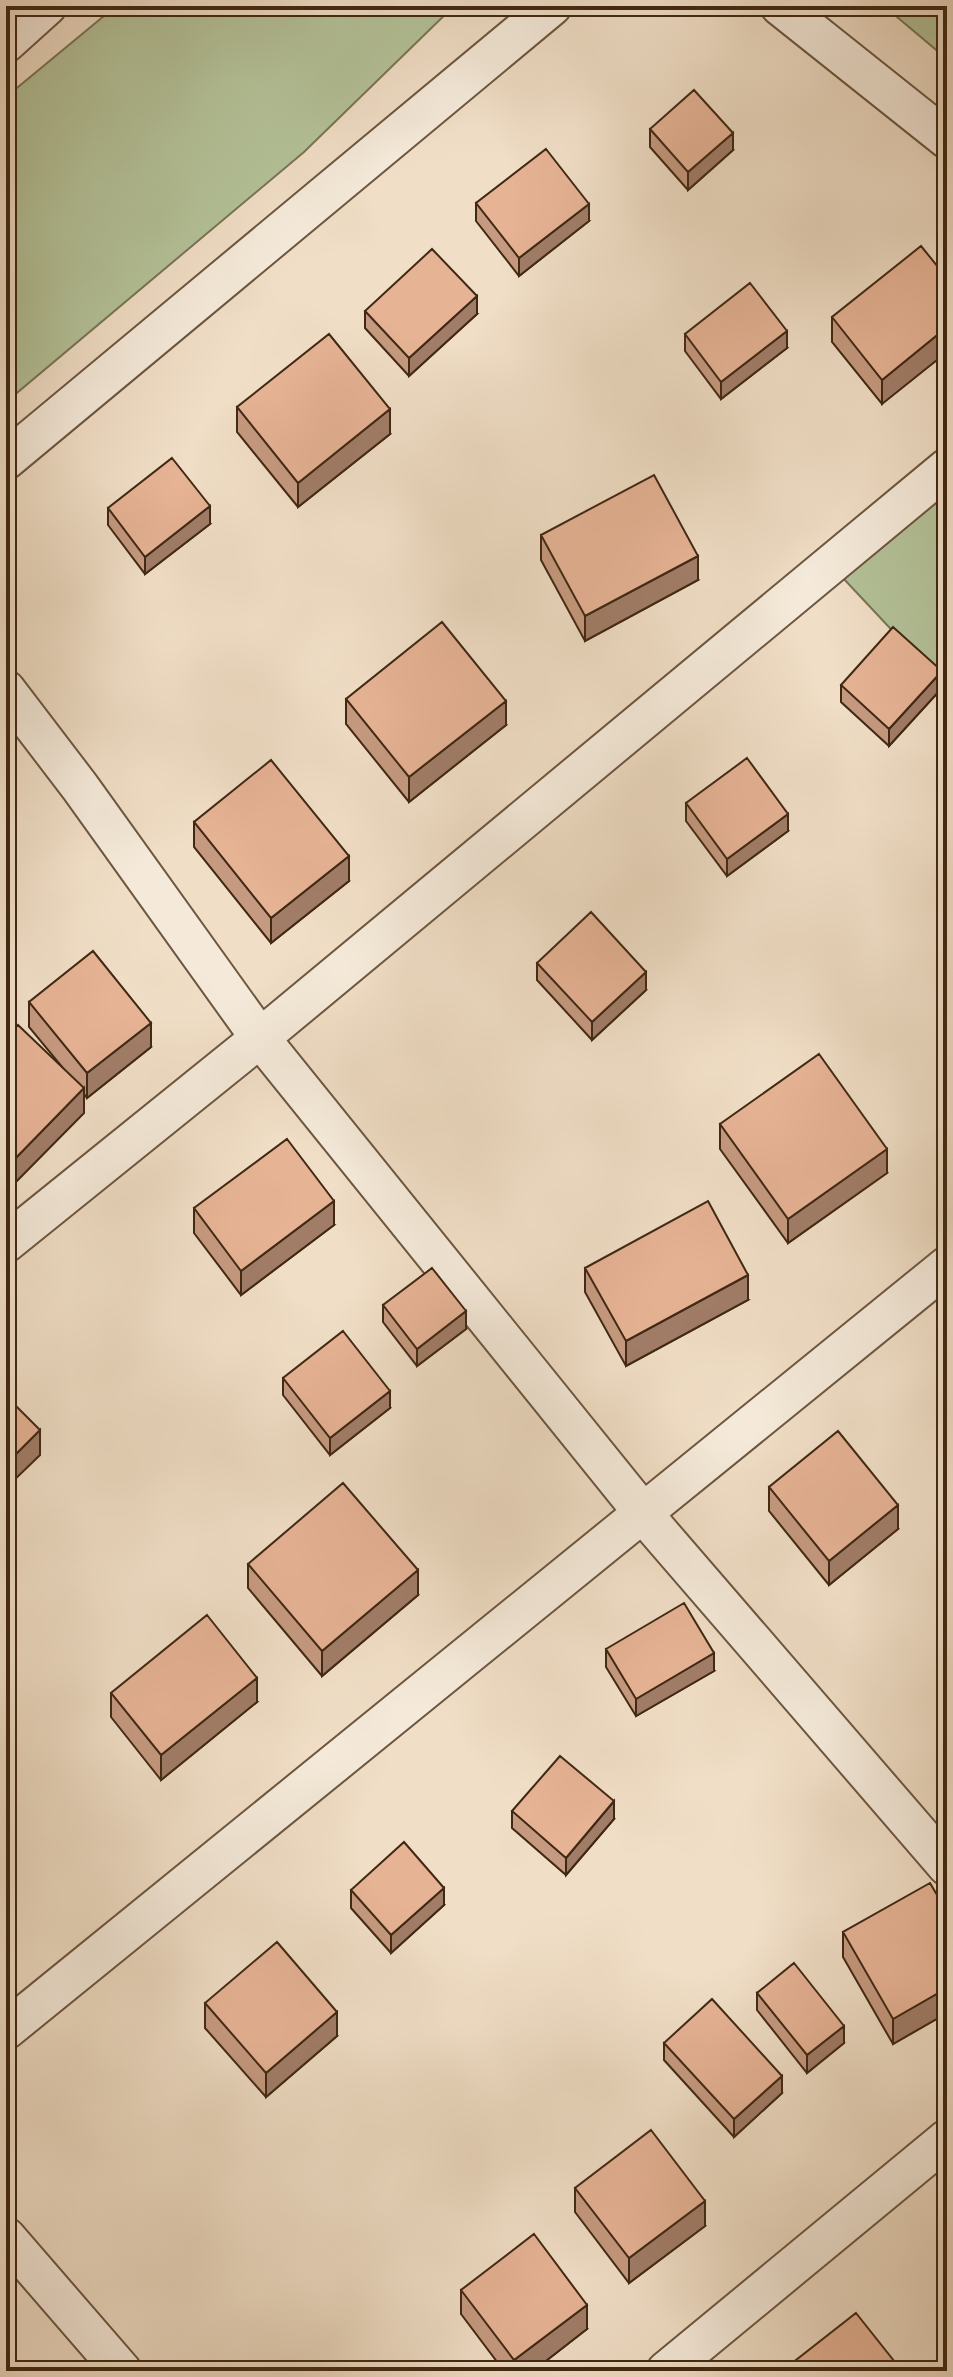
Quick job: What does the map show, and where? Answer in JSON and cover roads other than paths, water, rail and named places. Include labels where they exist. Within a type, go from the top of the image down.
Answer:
[{"type":"street","points":[[6,43],[47,6]]},
{"type":"street","points":[[6,460],[552,6]]},
{"type":"street","points":[[780,6],[947,139]]},
{"type":"street","points":[[6,1243],[260,1038],[947,468]]},
{"type":"street","points":[[6,690],[80,787],[260,1038],[644,1512],[947,1866]]},
{"type":"street","points":[[6,2030],[947,1266]]},
{"type":"street","points":[[666,2371],[947,2139]]},
{"type":"street","points":[[6,2237],[122,2371]]}]
